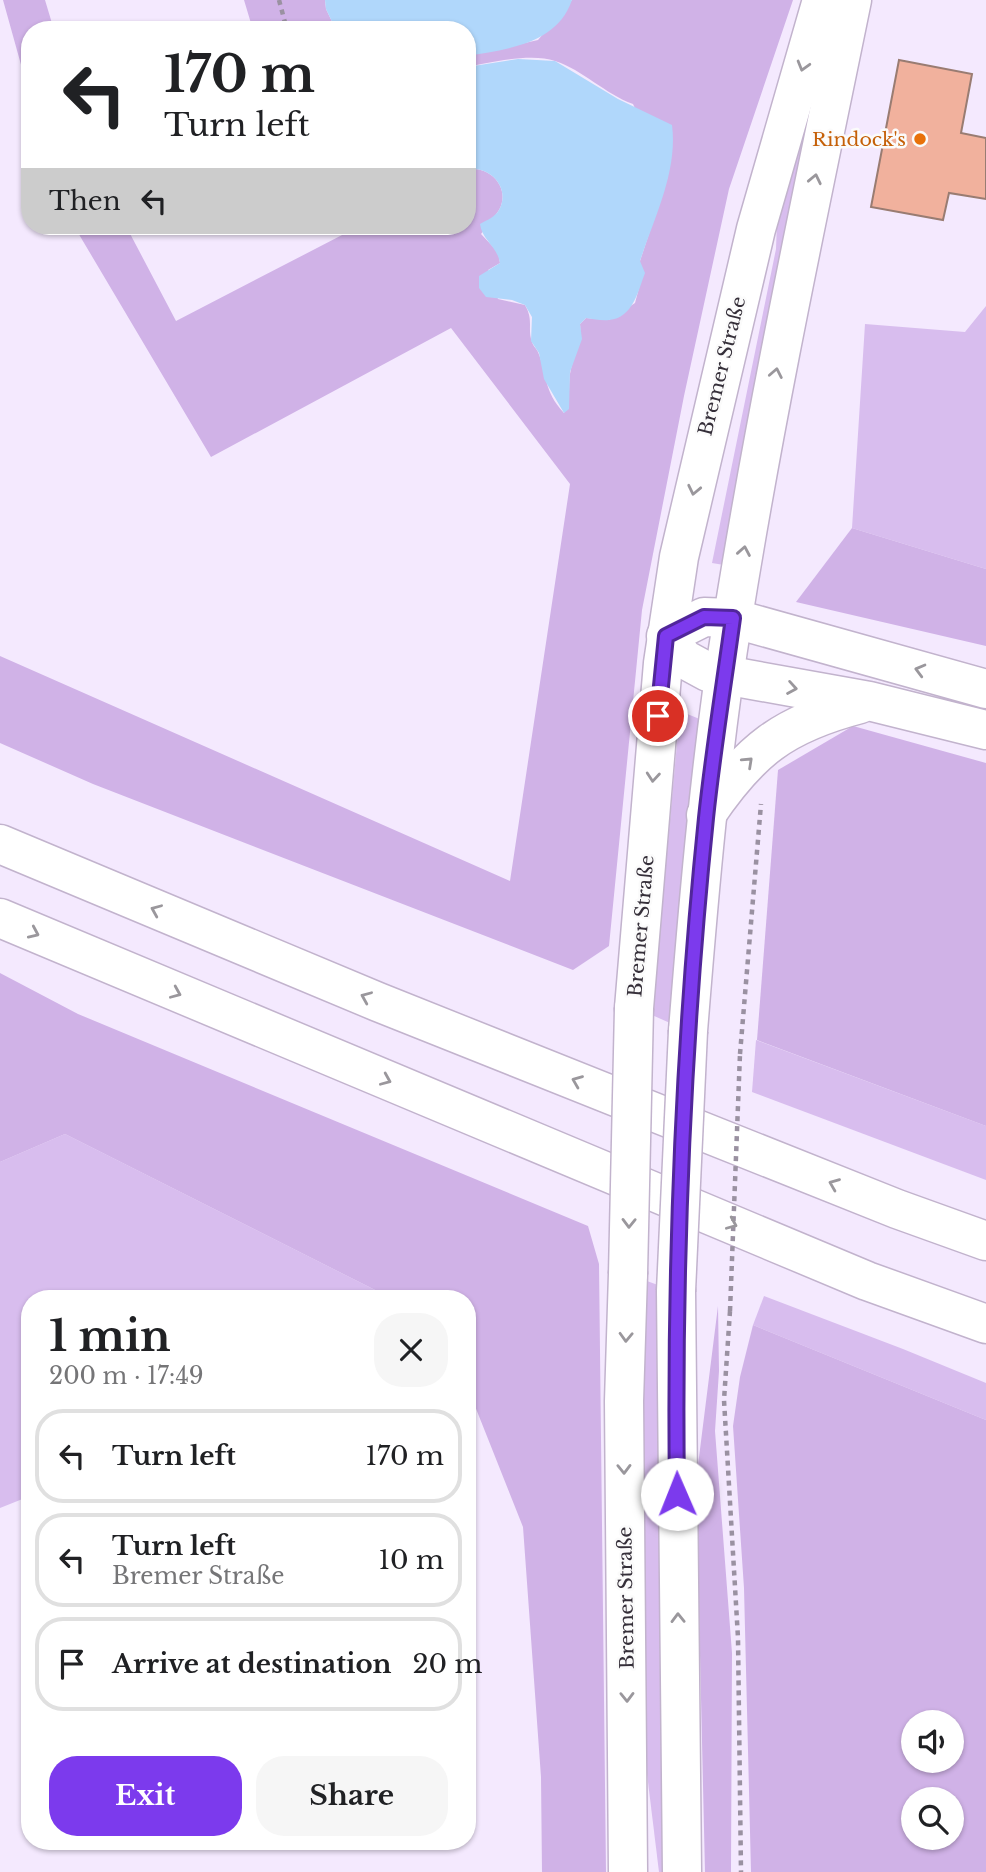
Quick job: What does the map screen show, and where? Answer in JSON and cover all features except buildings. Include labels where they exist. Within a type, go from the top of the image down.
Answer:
[{"type":"main road","name":"Bremer Straße","points":[[628,1872],[624,1401],[634,1008],[666,636],[679,557],[711,411],[756,229],[822,0]]},
{"type":"main road","points":[[682,1872],[676,1291],[688,1031],[706,816],[733,618],[763,440],[852,0]]},
{"type":"main road","points":[[986,689],[733,618],[704,617],[666,636],[690,664],[708,672],[869,701],[986,730]]},
{"type":"main road","points":[[706,816],[729,782],[747,762],[777,737],[813,718],[869,701]]},
{"type":"main road","points":[[0,845],[378,1002],[897,1209],[986,1241]]},
{"type":"main road","points":[[0,918],[867,1281],[986,1324]]},
{"type":"main road","points":[[897,1209],[986,1228]]},
{"type":"main road","points":[[867,1281],[986,1347]]},
{"type":"path","points":[[279,0],[285,21]]},
{"type":"path","points":[[741,1872],[738,1638],[724,1400],[740,1054],[762,798]]},
{"type":"shaded area","points":[[3,0],[45,0],[51,21],[21,21],[21,65]]},
{"type":"shaded area","points":[[244,0],[325,0],[332,21],[250,21]]},
{"type":"shaded area","points":[[572,0],[793,0],[729,189],[684,396],[642,610],[609,946],[573,970],[93,784],[0,743],[0,656],[510,881],[570,484],[451,328],[211,457],[79,235],[131,235],[176,321],[342,235],[476,235],[476,169],[481,170],[494,177],[503,195],[499,210],[481,234],[498,252],[500,263],[488,270],[498,299],[525,305],[532,342],[538,352],[549,390],[564,413],[571,367],[580,337],[580,324],[586,318],[609,320],[635,303],[639,288],[640,261],[668,176],[633,104],[575,70],[555,61],[535,58],[476,65],[476,54],[538,40]]},
{"type":"shaded area","points":[[798,137],[807,138],[724,565],[712,563],[776,249],[777,222]]},
{"type":"shaded area","points":[[986,306],[986,569],[852,528],[865,324],[965,332]]},
{"type":"shaded area","points":[[852,528],[986,569],[986,646],[796,602]]},
{"type":"shaded area","points":[[680,711],[702,720],[670,1023],[652,1015]]},
{"type":"shaded area","points":[[853,726],[986,763],[986,1126],[757,1040],[778,770]]},
{"type":"shaded area","points":[[0,973],[78,1014],[588,1226],[599,1264],[606,1872],[542,1872],[541,1777],[523,1527],[476,1409],[476,1290],[375,1290],[65,1134],[0,1162]]},
{"type":"shaded area","points":[[756,1040],[986,1126],[986,1180],[752,1092]]},
{"type":"shaded area","points":[[65,1134],[375,1290],[21,1290],[21,1500],[0,1508],[0,1162]]},
{"type":"shaded area","points":[[644,1280],[658,1285],[667,1872],[659,1872],[644,1729]]},
{"type":"shaded area","points":[[764,1296],[986,1383],[986,1420],[753,1325]]},
{"type":"shaded area","points":[[718,1306],[719,1371],[715,1431],[732,1653],[731,1872],[705,1872],[696,1481]]},
{"type":"shaded area","points":[[753,1325],[986,1420],[986,1872],[751,1872],[744,1588],[733,1426],[740,1377]]},
{"type":"water","points":[[325,0],[572,0],[565,15],[543,35],[514,47],[476,54],[476,21],[332,21]]},
{"type":"water","points":[[518,59],[555,61],[618,99],[672,125],[672,160],[640,261],[645,273],[640,288],[624,314],[609,320],[586,318],[580,324],[582,339],[570,372],[569,409],[564,413],[544,379],[539,353],[531,341],[532,317],[525,305],[512,300],[486,297],[479,288],[479,276],[500,263],[480,224],[497,212],[503,195],[494,177],[476,169],[476,66]]},
{"type":"place","name":"Rindock's","points":[[920,139]]},
{"type":"route","points":[[658,716],[666,636],[704,617],[733,618],[706,816],[688,1031],[676,1291],[677,1494]]}]
